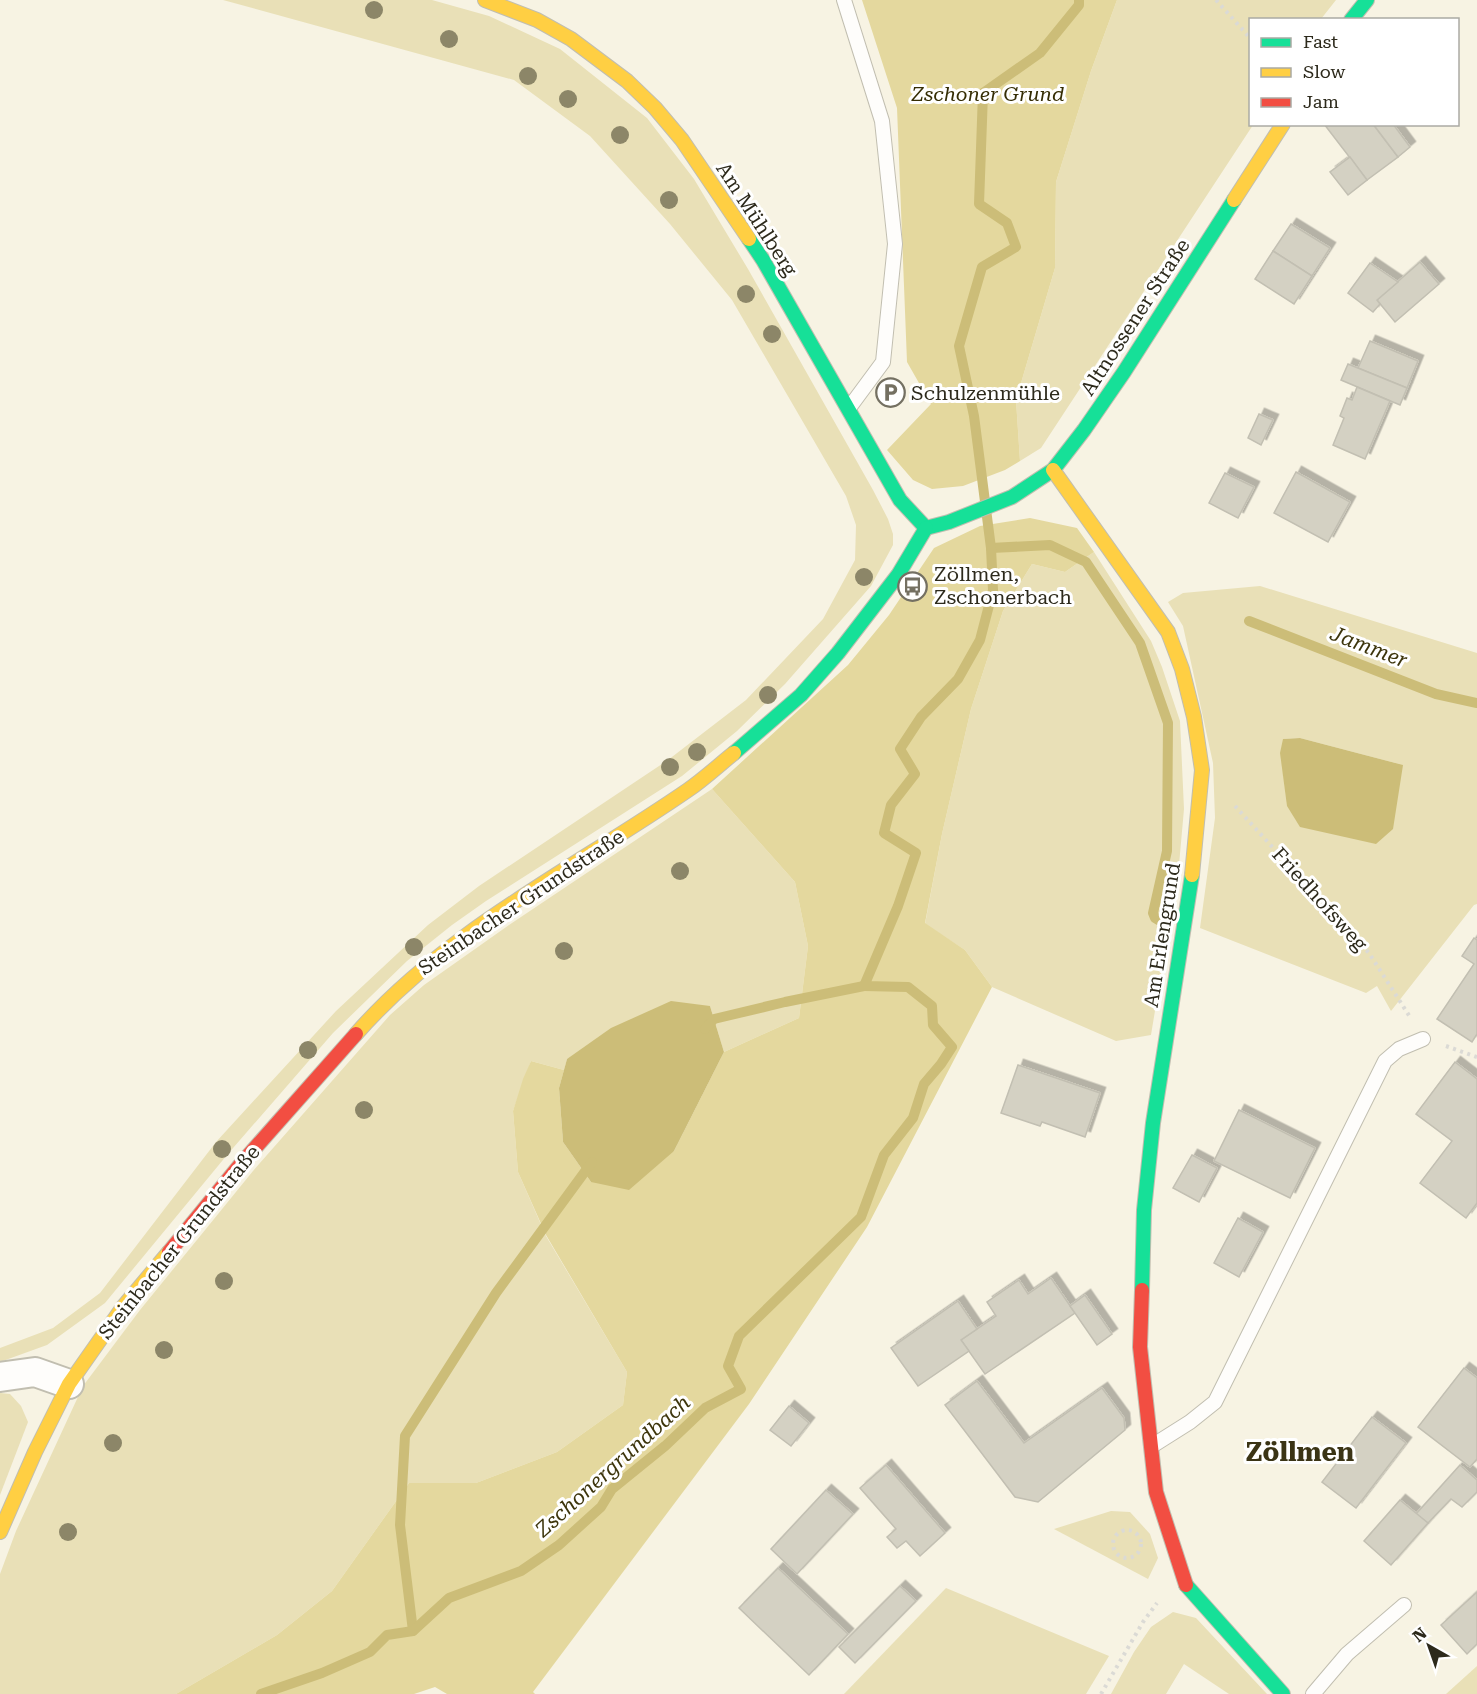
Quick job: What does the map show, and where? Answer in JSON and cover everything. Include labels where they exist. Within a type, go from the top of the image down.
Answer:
[{"type":"street","name":"Am Mühlberg","points":[[485,0],[537,20],[571,39],[627,81],[655,108],[682,140],[763,260],[900,500],[926,528]]},
{"type":"street","points":[[1353,18],[1367,0]]},
{"type":"street","name":"Altnossener Straße","points":[[926,528],[949,522],[1012,497],[1053,470],[1124,372],[1282,126]]},
{"type":"street","name":"Am Erlengrund","points":[[1053,470],[1168,632],[1182,669],[1194,717],[1202,770],[1193,867],[1153,1123],[1144,1210],[1140,1347],[1156,1492],[1186,1586],[1283,1694]]},
{"type":"street","name":"Steinbacher Grundstraße","points":[[0,1532],[35,1452],[69,1384],[123,1307],[232,1174],[379,1006],[417,972],[498,912],[690,789],[749,741],[801,695],[838,653],[898,575],[926,528]]},
{"type":"street","points":[[0,1377],[35,1372],[69,1384]]},
{"type":"lane","points":[[844,0],[882,121],[895,244],[883,362],[848,410]]},
{"type":"lane","points":[[1152,1446],[1190,1422],[1215,1402],[1385,1061],[1399,1048],[1423,1039]]},
{"type":"lane","points":[[1313,1694],[1347,1654],[1404,1605]]},
{"type":"path","points":[[1215,0],[1249,36]]},
{"type":"path","name":"Friedhofsweg","points":[[1202,770],[1369,953],[1423,1039]]},
{"type":"path","points":[[1423,1039],[1477,1057]]},
{"type":"path","points":[[1125,1531],[1134,1532],[1142,1545],[1139,1552],[1132,1558],[1123,1558],[1116,1552],[1113,1543],[1116,1535],[1125,1531]]},
{"type":"path","points":[[1101,1694],[1157,1602],[1186,1586]]},
{"type":"shaded area","points":[[223,0],[432,0],[489,16],[560,49],[647,118],[694,179],[748,269],[873,490],[888,519],[893,534],[893,545],[871,586],[785,684],[737,731],[682,776],[486,901],[407,961],[333,1033],[227,1155],[105,1303],[47,1345],[0,1362],[0,1348],[53,1328],[100,1293],[216,1142],[336,1011],[428,925],[479,886],[668,760],[746,700],[823,619],[855,560],[856,525],[846,496],[732,300],[670,224],[590,136],[514,80]]},
{"type":"shaded area","points":[[1117,0],[1336,0],[1322,18],[1249,18],[1249,126],[1252,126],[1041,448],[1020,461],[1016,400],[1055,268],[1056,182],[1091,71]]},
{"type":"shaded area","points":[[1094,552],[1151,641],[1162,667],[1180,721],[1184,809],[1179,865],[1151,1035],[1116,1041],[992,987],[965,950],[925,924],[942,834],[971,709],[1003,611],[1032,564],[1065,572]]},
{"type":"shaded area","points":[[1260,586],[1477,653],[1477,904],[1391,1011],[1377,986],[1366,993],[1200,928],[1215,818],[1213,763],[1183,626],[1168,602],[1183,593]],"holes":[[[1300,738],[1403,765],[1283,739]]]},
{"type":"shaded area","points":[[1300,738],[1403,765],[1393,829],[1376,844],[1300,827],[1287,806],[1280,753],[1283,739]]},
{"type":"shaded area","points":[[712,789],[795,882],[808,946],[799,1018],[724,1052],[710,1006],[567,1059],[564,1070],[531,1061],[513,1111],[518,1172],[546,1236],[627,1372],[623,1405],[557,1452],[476,1483],[409,1483],[332,1591],[277,1635],[176,1694],[0,1694],[0,1574],[16,1531],[83,1386],[140,1310],[253,1171],[390,1015],[424,985],[509,925]]},
{"type":"shaded area","points":[[671,1001],[710,1006],[724,1052],[674,1151],[629,1190],[591,1182],[563,1142],[559,1088],[567,1059],[611,1028]]},
{"type":"shaded area","points":[[0,1393],[10,1394],[21,1406],[28,1422],[0,1495]]},
{"type":"shaded area","points":[[1111,1511],[1130,1512],[1150,1534],[1158,1558],[1148,1579],[1054,1529]]},
{"type":"shaded area","points":[[946,1588],[1109,1656],[1086,1694],[844,1694]]},
{"type":"shaded area","points":[[1173,1612],[1196,1618],[1267,1694],[1229,1694],[1184,1664],[1166,1694],[1111,1694],[1151,1627]]},
{"type":"shaded area","points":[[1477,1666],[1477,1694],[1446,1694]]},
{"type":"green space","name":"Zschoner Grund","points":[[862,0],[1117,0],[1091,71],[1056,182],[1055,268],[1016,400],[1020,461],[1005,470],[963,486],[932,489],[913,480],[887,450],[931,404],[907,362],[897,108]]},
{"type":"green space","points":[[1030,518],[1077,528],[1094,552],[1065,572],[1032,564],[1003,611],[971,709],[942,834],[925,923],[965,950],[992,987],[867,1227],[749,1404],[533,1692],[535,1694],[447,1694],[435,1687],[414,1694],[176,1694],[277,1635],[332,1591],[409,1483],[476,1483],[557,1452],[623,1405],[627,1372],[546,1235],[518,1172],[513,1111],[531,1061],[564,1070],[559,1088],[563,1142],[591,1182],[674,1151],[724,1052],[799,1018],[808,946],[795,882],[712,789],[848,665],[889,615],[934,548],[980,526]]},
{"type":"building","points":[[1326,126],[1375,126],[1398,157],[1367,180]]},
{"type":"building","points":[[1375,126],[1394,126],[1410,147],[1398,157]]},
{"type":"building","points":[[1350,157],[1367,180],[1348,195],[1330,172]]},
{"type":"building","points":[[1291,224],[1330,248],[1312,276],[1273,251]]},
{"type":"building","points":[[1273,251],[1312,276],[1294,304],[1255,279]]},
{"type":"building","points":[[1420,262],[1439,284],[1395,322],[1377,300]]},
{"type":"building","points":[[1370,263],[1398,282],[1377,300],[1380,304],[1373,312],[1348,293]]},
{"type":"building","points":[[1370,341],[1418,361],[1407,388],[1358,368]]},
{"type":"building","points":[[1348,364],[1407,388],[1400,405],[1341,380]]},
{"type":"building","points":[[1357,387],[1390,401],[1365,459],[1333,445],[1344,418],[1340,416],[1347,398],[1352,400]]},
{"type":"building","points":[[1259,414],[1273,420],[1261,445],[1248,438]]},
{"type":"building","points":[[1296,472],[1350,502],[1328,542],[1274,513]]},
{"type":"building","points":[[1225,473],[1254,487],[1238,518],[1209,503]]},
{"type":"building","points":[[1474,938],[1477,940],[1477,1034],[1472,1042],[1437,1019],[1474,964],[1462,956]]},
{"type":"building","points":[[1455,1062],[1477,1079],[1477,1203],[1466,1218],[1420,1183],[1452,1141],[1416,1114]]},
{"type":"building","points":[[1018,1065],[1100,1093],[1085,1137],[1042,1122],[1040,1126],[1001,1113]]},
{"type":"building","points":[[1239,1110],[1315,1148],[1290,1198],[1214,1161]]},
{"type":"building","points":[[1192,1155],[1217,1168],[1199,1202],[1173,1188]]},
{"type":"building","points":[[1238,1218],[1263,1232],[1239,1277],[1214,1263]]},
{"type":"building","points":[[1051,1278],[1075,1313],[985,1374],[961,1340],[996,1316],[987,1302],[1019,1280],[1028,1294]]},
{"type":"building","points":[[1085,1295],[1112,1334],[1097,1345],[1070,1306]]},
{"type":"building","points":[[958,1301],[977,1329],[961,1340],[969,1351],[918,1386],[891,1348]]},
{"type":"building","points":[[1464,1368],[1477,1378],[1477,1459],[1470,1467],[1418,1427]]},
{"type":"building","points":[[977,1381],[1024,1443],[1102,1388],[1124,1418],[1125,1430],[1038,1502],[1015,1497],[945,1405]]},
{"type":"building","points":[[789,1406],[809,1423],[791,1446],[770,1430]]},
{"type":"building","points":[[1372,1417],[1406,1443],[1356,1508],[1322,1482]]},
{"type":"building","points":[[886,1465],[945,1533],[920,1556],[906,1541],[897,1548],[887,1537],[896,1529],[860,1488]]},
{"type":"building","points":[[1460,1465],[1477,1480],[1477,1492],[1462,1507],[1451,1499],[1428,1523],[1416,1514]]},
{"type":"building","points":[[826,1490],[853,1514],[797,1574],[771,1549]]},
{"type":"building","points":[[1400,1500],[1428,1523],[1391,1565],[1364,1541]]},
{"type":"building","points":[[778,1568],[848,1634],[809,1675],[739,1608]]},
{"type":"building","points":[[900,1586],[916,1601],[855,1663],[839,1647]]},
{"type":"building","points":[[1477,1592],[1477,1644],[1467,1654],[1441,1625]]},
{"type":"waterway","name":"Zschonergrundbach","points":[[261,1694],[322,1673],[370,1652],[387,1635],[413,1631],[449,1598],[521,1571],[559,1545],[601,1507],[612,1489],[665,1446],[705,1408],[741,1389],[728,1366],[739,1336],[861,1217],[884,1155],[913,1118],[924,1084],[952,1047],[933,1025],[932,1006],[908,987],[864,986],[898,906],[916,853],[884,833],[891,805],[915,774],[900,749],[921,717],[958,679],[980,640],[993,590],[991,548],[974,416],[959,346],[982,267],[1016,247],[1007,223],[979,204],[983,93],[1040,53],[1079,5],[1079,0]]},
{"type":"waterway","points":[[991,548],[1050,545],[1086,562],[1140,643],[1168,723],[1167,851],[1153,913],[1160,921]]},
{"type":"waterway","name":"Jammer","points":[[1249,621],[1436,694],[1477,703]]},
{"type":"waterway","points":[[705,1029],[714,1019],[864,986]]},
{"type":"waterway","points":[[413,1631],[400,1525],[405,1436],[496,1293],[592,1162]]},
{"type":"traffic: fast","points":[[1353,18],[1367,0]]},
{"type":"traffic: fast","points":[[926,528],[949,522],[1012,497],[1053,470],[1124,372],[1234,200]]},
{"type":"traffic: fast","points":[[749,239],[900,500],[926,528]]},
{"type":"traffic: fast","points":[[734,753],[801,695],[838,653],[898,575],[926,528]]},
{"type":"traffic: fast","points":[[1142,1290],[1144,1210],[1153,1123],[1192,875]]},
{"type":"traffic: fast","points":[[1186,1585],[1283,1694]]},
{"type":"traffic: slow","points":[[485,0],[537,20],[571,39],[627,81],[655,108],[682,140],[749,239]]},
{"type":"traffic: slow","points":[[1234,200],[1282,126]]},
{"type":"traffic: slow","points":[[1053,470],[1168,632],[1182,669],[1194,717],[1202,770],[1192,875]]},
{"type":"traffic: slow","points":[[356,1034],[430,963],[471,932],[688,790],[734,753]]},
{"type":"traffic: slow","points":[[0,1532],[35,1452],[69,1384],[123,1307],[169,1252]]},
{"type":"traffic: jam","points":[[169,1252],[240,1165],[356,1034]]},
{"type":"traffic: jam","points":[[1142,1290],[1140,1347],[1156,1492],[1186,1585]]},
{"type":"place","name":"Schulzenmühle","points":[[890,393]]},
{"type":"place","name":"Zöllmen, Zschonerbach","points":[[913,586]]},
{"type":"district","name":"Zöllmen","points":[[1300,1452]]}]
